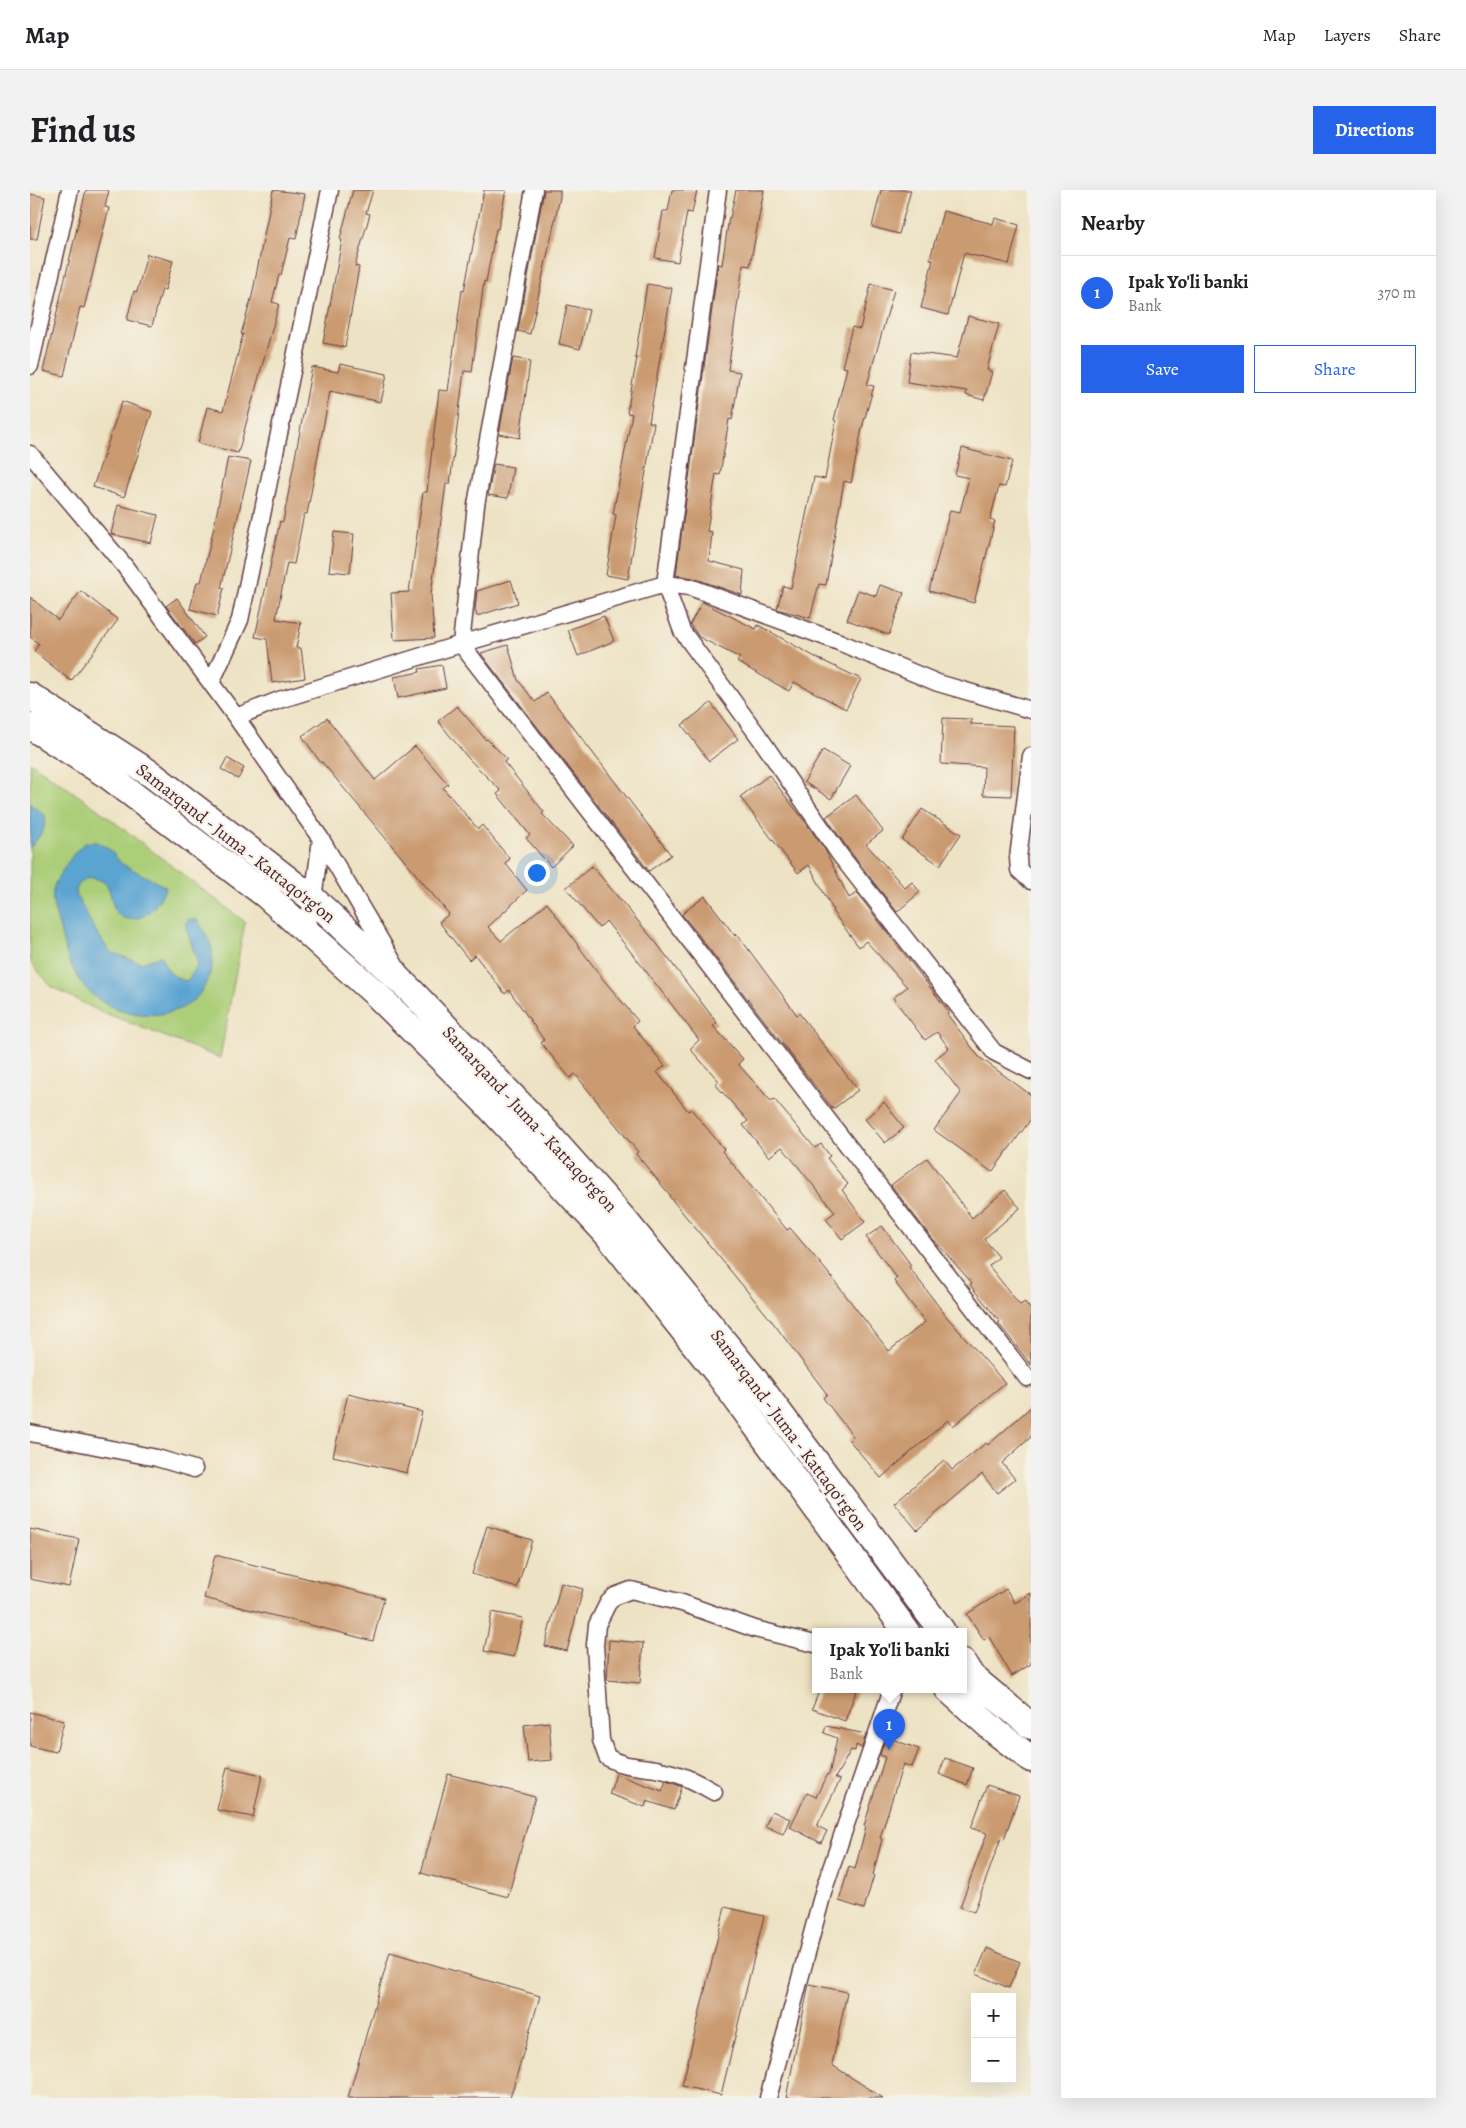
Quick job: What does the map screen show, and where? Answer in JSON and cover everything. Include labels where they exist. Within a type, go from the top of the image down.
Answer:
[{"type":"main road","name":"Samarqand - Juma - Kattaqo‘rg‘on","points":[[30,696],[151,774],[313,899],[411,991],[535,1120],[625,1221],[754,1379],[935,1628]]},
{"type":"main road","name":"Samarqand - Juma - Kattaqo‘rg‘on","points":[[30,726],[107,775],[159,812],[267,896],[377,995],[483,1100],[607,1234],[718,1375],[904,1628]]},
{"type":"main road","points":[[967,1670],[971,1676],[1030,1725]]},
{"type":"main road","points":[[952,1693],[996,1732],[1031,1759]]},
{"type":"street","points":[[30,366],[70,190]]},
{"type":"street","points":[[211,683],[240,620],[330,190]]},
{"type":"street","points":[[534,190],[476,505],[461,644],[1027,1378]]},
{"type":"street","points":[[718,190],[665,584],[682,631],[760,738],[840,855],[994,1052],[1031,1071]]},
{"type":"street","points":[[30,454],[123,564],[236,716],[320,839],[411,991]]},
{"type":"street","points":[[236,716],[279,700],[665,584],[690,587],[839,642],[938,683],[1031,710]]},
{"type":"street","points":[[1031,756],[1018,858],[1019,870],[1031,881]]},
{"type":"street","points":[[305,930],[313,899],[320,839]]},
{"type":"street","points":[[30,1433],[157,1458],[194,1469]]},
{"type":"street","points":[[714,1792],[687,1776],[615,1763],[607,1758],[601,1740],[595,1645],[597,1625],[608,1603],[615,1596],[631,1590],[682,1603],[755,1629],[812,1643]]},
{"type":"street","points":[[768,2098],[824,1889],[891,1693]]},
{"type":"green space","points":[[30,762],[96,808],[245,922],[220,1058],[97,1010],[52,987],[30,962]]},
{"type":"water","points":[[30,804],[45,815],[45,825],[42,833],[30,848]]},
{"type":"water","points":[[96,842],[108,848],[122,864],[166,887],[157,904],[148,913],[137,918],[126,919],[117,913],[107,885],[103,882],[88,878],[78,885],[77,897],[95,930],[110,952],[141,963],[161,956],[170,973],[177,978],[187,981],[198,964],[185,924],[189,919],[197,920],[206,934],[212,950],[212,965],[204,988],[189,1004],[163,1014],[134,1013],[119,1009],[94,996],[76,974],[63,941],[53,904],[53,892],[59,876],[77,850],[85,843]]},
{"type":"building","points":[[86,190],[109,190],[105,207],[109,208],[84,308],[80,307],[64,376],[43,371]]},
{"type":"building","points":[[273,190],[305,194],[296,239],[290,238],[272,302],[279,304],[238,453],[198,443],[207,407],[223,411],[252,296]]},
{"type":"building","points":[[353,190],[373,190],[366,213],[370,214],[355,266],[359,267],[345,347],[323,343],[342,240],[340,239]]},
{"type":"building","points":[[484,190],[506,190],[486,282],[484,281],[472,372],[464,371],[450,484],[446,484],[431,594],[434,638],[394,640],[391,593],[409,592],[423,492],[427,492],[439,390],[448,391],[462,290],[464,291]]},
{"type":"building","points":[[544,190],[560,190],[560,197],[530,334],[518,331]]},
{"type":"building","points":[[672,190],[697,190],[692,213],[687,212],[678,262],[655,258],[663,211],[668,211]]},
{"type":"building","points":[[736,190],[764,190],[750,266],[743,265],[728,370],[740,372],[732,420],[729,419],[720,475],[716,474],[707,531],[712,532],[709,561],[744,570],[742,595],[693,578],[676,575],[718,264],[722,265],[729,217]]},
{"type":"building","points":[[881,190],[911,190],[899,234],[872,227]]},
{"type":"building","points":[[30,194],[45,197],[37,239],[30,239]]},
{"type":"building","points":[[943,211],[993,224],[995,218],[1019,225],[1009,264],[964,253],[948,315],[921,308],[933,260],[930,259]]},
{"type":"building","points":[[147,254],[173,261],[165,290],[162,289],[152,326],[127,320],[134,291],[137,292]]},
{"type":"building","points":[[647,284],[672,288],[649,422],[654,423],[628,579],[606,575],[616,515],[613,514],[632,414],[627,413]]},
{"type":"building","points":[[871,284],[894,290],[867,385],[874,386],[862,428],[851,483],[844,481],[826,585],[819,584],[810,618],[777,609],[783,586],[791,588],[814,477],[825,479],[836,421],[834,420],[847,368],[842,367],[852,327],[860,329]]},
{"type":"building","points":[[567,305],[589,310],[580,349],[559,344]]},
{"type":"building","points":[[968,316],[999,324],[987,370],[992,372],[984,400],[966,395],[967,391],[907,382],[911,352],[957,358]]},
{"type":"building","points":[[513,358],[530,361],[520,438],[499,434]]},
{"type":"building","points":[[340,364],[387,374],[381,402],[330,391],[307,514],[304,514],[294,564],[287,563],[276,619],[301,623],[296,648],[301,648],[305,678],[272,683],[267,639],[255,637],[280,521],[283,522],[312,367],[338,372]]},
{"type":"building","points":[[122,401],[152,412],[124,497],[93,487]]},
{"type":"building","points":[[962,448],[1012,461],[1005,487],[999,486],[990,520],[995,521],[974,603],[929,591],[950,510],[960,512],[969,478],[955,475]]},
{"type":"building","points":[[228,457],[251,461],[221,588],[224,588],[217,616],[190,609],[197,582],[201,582]]},
{"type":"building","points":[[494,464],[513,467],[508,498],[488,495]]},
{"type":"building","points":[[118,505],[158,515],[151,543],[111,534]]},
{"type":"building","points":[[334,532],[354,534],[350,573],[329,571]]},
{"type":"building","points":[[511,580],[518,603],[477,616],[475,610],[477,591]]},
{"type":"building","points":[[880,585],[904,593],[889,635],[847,620],[858,590],[876,596]]},
{"type":"building","points":[[81,591],[118,620],[71,681],[34,651],[39,644],[30,637],[30,597],[58,620]]},
{"type":"building","points":[[177,598],[205,637],[195,644],[166,606]]},
{"type":"building","points":[[702,602],[756,629],[758,625],[817,658],[861,679],[846,709],[794,682],[789,691],[737,662],[740,658],[699,637],[690,624]]},
{"type":"building","points":[[604,616],[614,641],[578,656],[568,630]]},
{"type":"building","points":[[508,645],[518,680],[535,702],[547,693],[671,855],[649,871],[481,653]]},
{"type":"building","points":[[442,665],[446,688],[398,698],[394,677],[420,672],[419,669]]},
{"type":"building","points":[[711,703],[738,739],[709,761],[682,725]]},
{"type":"building","points":[[457,706],[486,740],[507,759],[504,762],[544,812],[542,814],[573,846],[551,867],[526,838],[530,835],[497,794],[501,791],[468,758],[438,721]]},
{"type":"building","points":[[327,718],[375,780],[415,746],[448,784],[443,788],[478,829],[482,825],[510,859],[505,863],[527,890],[488,927],[501,941],[547,903],[602,978],[638,1021],[633,1026],[665,1066],[657,1072],[688,1111],[691,1109],[724,1149],[722,1151],[787,1230],[790,1228],[825,1269],[889,1351],[925,1322],[894,1281],[897,1278],[866,1237],[882,1226],[911,1265],[909,1267],[946,1316],[1005,1383],[953,1426],[948,1420],[881,1478],[849,1440],[853,1436],[823,1398],[827,1394],[771,1320],[669,1196],[636,1154],[638,1152],[575,1074],[570,1078],[541,1043],[544,1040],[509,990],[505,994],[475,955],[469,960],[439,922],[449,914],[321,763],[302,736]]},
{"type":"building","points":[[943,718],[971,719],[971,724],[1014,726],[1011,796],[983,795],[984,767],[941,764]]},
{"type":"building","points":[[823,750],[850,766],[831,799],[804,782]]},
{"type":"building","points":[[227,758],[244,768],[238,779],[221,769]]},
{"type":"building","points":[[769,775],[825,850],[849,898],[857,893],[949,1012],[947,1014],[979,1057],[1031,1095],[1031,1119],[992,1172],[934,1130],[961,1093],[935,1059],[949,1048],[937,1032],[925,1040],[893,998],[907,987],[866,941],[859,947],[832,911],[809,865],[798,873],[740,797]]},
{"type":"building","points":[[856,795],[883,831],[866,844],[905,888],[912,882],[920,892],[897,912],[848,849],[826,817]]},
{"type":"building","points":[[922,809],[961,834],[940,865],[902,840]]},
{"type":"building","points":[[592,866],[658,945],[717,1023],[713,1026],[743,1059],[738,1064],[771,1101],[774,1099],[815,1148],[821,1144],[830,1156],[827,1158],[848,1184],[842,1190],[865,1222],[842,1239],[826,1219],[835,1212],[782,1147],[769,1157],[743,1125],[748,1121],[715,1084],[719,1081],[690,1049],[699,1040],[638,961],[606,921],[599,928],[566,888]]},
{"type":"building","points":[[705,896],[735,936],[737,934],[797,1015],[799,1013],[858,1090],[833,1109],[682,914]]},
{"type":"building","points":[[884,1102],[904,1128],[885,1143],[865,1119]]},
{"type":"building","points":[[927,1158],[972,1218],[1005,1190],[1020,1208],[984,1239],[999,1257],[989,1266],[1020,1305],[1025,1302],[1031,1310],[1031,1365],[970,1285],[972,1283],[927,1232],[891,1185]]},
{"type":"building","points":[[348,1394],[422,1412],[407,1473],[333,1456]]},
{"type":"building","points":[[1031,1407],[1031,1437],[1002,1463],[1015,1479],[997,1493],[982,1474],[917,1530],[894,1503],[944,1460],[952,1470],[986,1443],[988,1445]]},
{"type":"building","points":[[487,1526],[532,1540],[517,1588],[472,1574]]},
{"type":"building","points":[[30,1529],[79,1539],[69,1587],[30,1579]]},
{"type":"building","points":[[215,1555],[384,1598],[373,1641],[204,1598]]},
{"type":"building","points":[[561,1583],[583,1589],[567,1651],[545,1646]]},
{"type":"building","points":[[1006,1589],[1015,1603],[1031,1593],[1031,1664],[1012,1676],[989,1637],[984,1640],[967,1614]]},
{"type":"building","points":[[492,1612],[523,1618],[514,1657],[484,1651]]},
{"type":"building","points":[[609,1640],[643,1643],[640,1683],[607,1680]]},
{"type":"building","points":[[818,1693],[856,1693],[845,1721],[812,1709]]},
{"type":"building","points":[[30,1712],[64,1721],[56,1752],[30,1746]]},
{"type":"building","points":[[549,1722],[552,1760],[528,1762],[524,1725]]},
{"type":"building","points":[[826,1726],[866,1734],[862,1748],[856,1745],[855,1751],[851,1750],[835,1778],[840,1780],[817,1826],[827,1831],[821,1843],[790,1827],[807,1793],[816,1797],[827,1774],[829,1775],[837,1738],[824,1733]]},
{"type":"building","points":[[886,1737],[919,1749],[912,1767],[903,1764],[880,1838],[882,1839],[874,1875],[864,1909],[839,1901],[849,1867],[855,1869],[866,1827],[864,1826],[885,1757],[880,1755]]},
{"type":"building","points":[[945,1758],[973,1768],[967,1785],[939,1774]]},
{"type":"building","points":[[227,1767],[262,1775],[253,1817],[217,1810]]},
{"type":"building","points":[[448,1774],[535,1797],[508,1897],[421,1873]]},
{"type":"building","points":[[616,1774],[662,1791],[666,1781],[682,1787],[674,1810],[647,1801],[645,1807],[609,1794]]},
{"type":"building","points":[[987,1785],[1019,1796],[1004,1839],[1001,1838],[974,1912],[960,1907],[987,1833],[971,1828]]},
{"type":"building","points":[[772,1811],[790,1819],[783,1834],[765,1826]]},
{"type":"building","points":[[725,1907],[764,1916],[721,2095],[682,2086]]},
{"type":"building","points":[[987,1948],[1020,1962],[1009,1988],[976,1974]]},
{"type":"building","points":[[390,1952],[540,1996],[510,2098],[348,2098]]},
{"type":"building","points":[[809,1984],[847,1992],[832,2065],[883,2098],[786,2098]]},
{"type":"place","name":"Ipak Yo'li banki","points":[[889,1750]]}]
